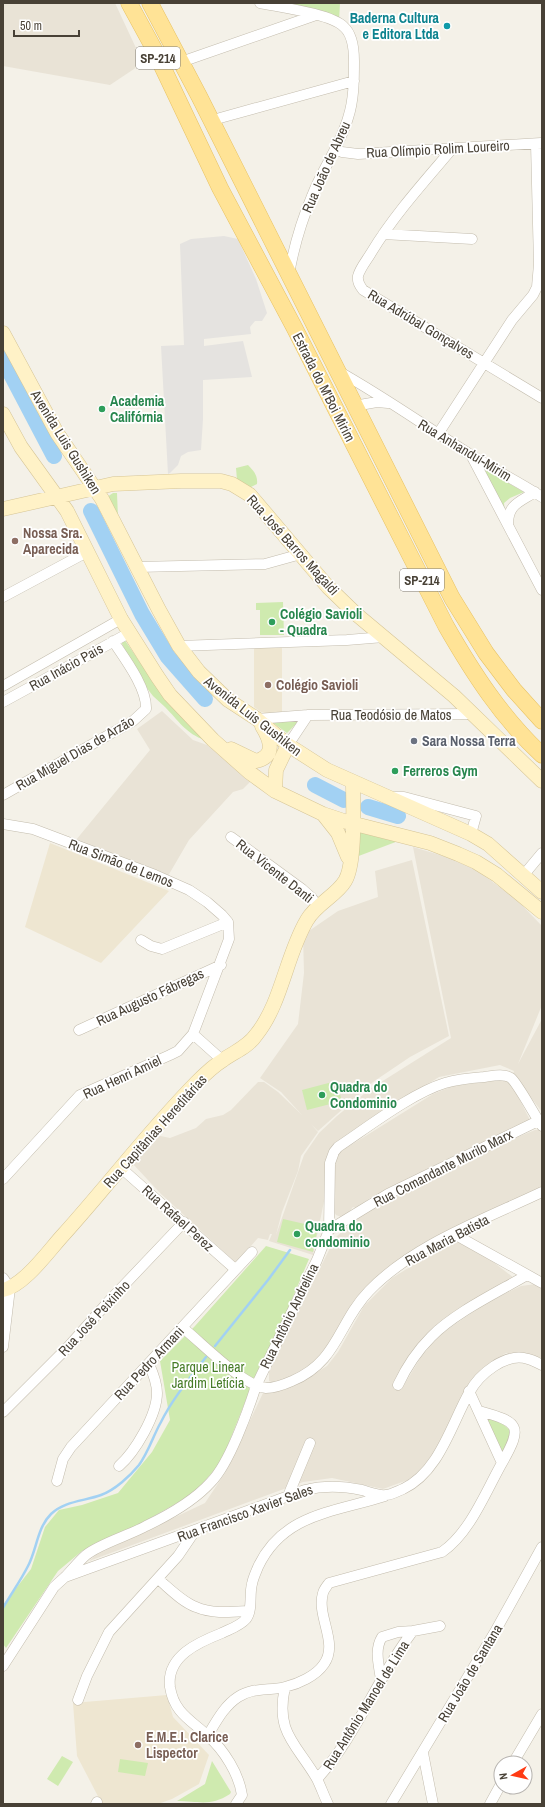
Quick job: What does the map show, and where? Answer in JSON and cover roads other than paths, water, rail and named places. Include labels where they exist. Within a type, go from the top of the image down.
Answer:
[{"type":"main road","name":"Estrada do M'Boi Mirim","points":[[129,3],[153,47],[220,188],[453,639],[472,670],[510,723],[542,755]]},
{"type":"main road","name":"Estrada do M'Boi Mirim","points":[[150,3],[452,598],[466,623],[490,659],[514,690],[542,721]]},
{"type":"main road","name":"Avenida Luis Gushiken","points":[[3,333],[57,433],[95,488],[179,646],[211,685],[228,700],[257,719],[288,745],[327,770],[384,797],[444,821],[472,834],[488,844],[542,892]]},
{"type":"main road","points":[[325,389],[342,406],[354,406]]},
{"type":"main road","points":[[3,414],[21,447],[58,498],[129,633],[170,694],[213,740],[249,772],[275,791],[323,814],[352,824],[430,843],[476,862],[515,889],[542,912]]},
{"type":"main road","name":"Rua José Barros Magaldi","points":[[3,509],[58,498],[113,484],[181,481],[221,481],[232,484],[250,495],[328,587],[356,614],[428,673],[542,781]]},
{"type":"main road","points":[[213,740],[251,760],[258,761],[265,757],[268,753],[270,744],[269,737],[257,719]]},
{"type":"main road","points":[[275,791],[276,770],[288,745]]},
{"type":"main road","name":"Rua Capitânias Hereditárias","points":[[5,1285],[23,1278],[73,1224],[138,1145],[197,1082],[222,1060],[244,1047],[255,1037],[264,1025],[279,992],[307,919],[318,906],[345,882],[350,863],[353,782]]},
{"type":"main road","points":[[323,814],[343,842],[350,863]]},
{"type":"street","name":"Rua João de Abreu","points":[[260,3],[316,15],[337,22],[345,27],[351,36],[354,54],[354,81],[348,119],[312,195],[294,245],[289,276]]},
{"type":"street","points":[[181,62],[316,15]]},
{"type":"street","points":[[211,122],[220,118],[354,81]]},
{"type":"street","points":[[438,434],[512,320],[538,294],[539,143]]},
{"type":"street","name":"Rua Olímpio Rolim Loureiro","points":[[335,148],[342,152],[358,154],[539,143]]},
{"type":"street","name":"Rua Adrúbal Gonçalves","points":[[452,149],[399,212],[383,234],[360,270],[358,278],[359,284],[363,290],[484,361],[542,398]]},
{"type":"street","points":[[383,234],[472,239]]},
{"type":"street","name":"Rua Anhanduí-Mirim","points":[[336,370],[367,387],[388,403],[470,455],[538,495]]},
{"type":"street","points":[[354,406],[376,402],[388,403]]},
{"type":"street","points":[[470,455],[542,590]]},
{"type":"street","points":[[508,524],[509,511],[512,507],[538,495]]},
{"type":"street","points":[[3,597],[87,552]]},
{"type":"street","points":[[137,567],[265,564],[301,554]]},
{"type":"street","name":"Rua Inácio Pais","points":[[3,686],[121,619]]},
{"type":"street","name":"Rua Inácio Pais","points":[[3,702],[129,633]]},
{"type":"street","points":[[179,646],[347,640],[384,637]]},
{"type":"street","name":"Rua Miguel Dias de Arzão","points":[[3,795],[133,722],[146,709],[144,696],[139,683],[113,641]]},
{"type":"street","name":"Rua Teodósio de Matos","points":[[257,719],[308,715],[473,714]]},
{"type":"street","points":[[288,745],[308,715]]},
{"type":"street","name":"Rua Simão de Lemos","points":[[3,824],[33,829],[182,887],[207,902],[228,922]]},
{"type":"street","name":"Rua Vicente Danti","points":[[231,837],[311,896],[318,906]]},
{"type":"street","points":[[522,875],[527,872],[542,853]]},
{"type":"street","points":[[141,940],[151,946],[162,948],[228,922]]},
{"type":"street","name":"Rua Henri Amiel","points":[[3,1178],[80,1095],[178,1051],[193,1034],[221,965],[229,939],[228,922]]},
{"type":"street","name":"Rua Augusto Fábregas","points":[[79,1030],[221,965]]},
{"type":"street","points":[[193,1034],[222,1060]]},
{"type":"street","name":"Rua Antônio Andrelina","points":[[65,1577],[86,1555],[146,1526],[176,1509],[198,1494],[212,1482],[221,1470],[249,1407],[256,1386],[317,1260],[329,1230],[330,1163],[334,1152],[338,1147],[405,1103],[444,1083],[458,1080],[505,1075],[513,1080],[540,1124]]},
{"type":"street","name":"Rua Comandante Murilo Marx","points":[[329,1230],[388,1194],[540,1124]]},
{"type":"street","name":"Rua Rafael Perez","points":[[120,1167],[184,1222],[235,1269]]},
{"type":"street","name":"Rua Maria Batista","points":[[256,1386],[266,1388],[282,1385],[313,1370],[331,1352],[357,1305],[369,1291],[404,1262],[454,1234],[542,1192]]},
{"type":"street","name":"Rua José Peixinho","points":[[3,1412],[68,1347],[108,1302],[184,1222]]},
{"type":"street","points":[[454,1234],[534,1276],[542,1283]]},
{"type":"street","name":"Rua Pedro Armani","points":[[57,1481],[63,1459],[71,1447],[252,1252]]},
{"type":"street","points":[[398,1385],[420,1349],[432,1336],[476,1304],[534,1276]]},
{"type":"street","points":[[3,1347],[5,1285]]},
{"type":"street","points":[[183,1328],[226,1364],[256,1386]]},
{"type":"street","points":[[236,1804],[242,1795],[240,1783],[217,1746],[208,1735],[182,1715],[174,1701],[170,1686],[175,1663],[185,1652],[198,1643],[237,1626],[246,1619],[249,1611],[252,1584],[258,1566],[267,1551],[281,1535],[293,1526],[322,1513],[386,1496],[404,1489],[416,1482],[436,1457],[457,1420],[469,1391],[485,1373],[510,1358],[528,1358],[542,1365]]},
{"type":"street","points":[[119,1466],[124,1462],[142,1437],[153,1411],[157,1391],[149,1364]]},
{"type":"street","points":[[469,1391],[502,1463]]},
{"type":"street","points":[[208,1735],[226,1708],[237,1697],[252,1691],[285,1687],[310,1677],[320,1669],[328,1656],[329,1645],[321,1606],[323,1593],[329,1582],[442,1552],[451,1546],[469,1523],[516,1436],[516,1430],[506,1420],[479,1411]]},
{"type":"street","points":[[288,1496],[310,1443]]},
{"type":"street","name":"Rua Francisco Xavier Sales","points":[[3,1666],[54,1587],[65,1577],[288,1496],[318,1487],[347,1487],[386,1496]]},
{"type":"street","points":[[78,1700],[87,1676],[109,1632],[178,1556],[195,1530]]},
{"type":"street","name":"Rua João de Santana","points":[[391,1804],[496,1630],[542,1547]]},
{"type":"street","points":[[158,1579],[195,1607],[220,1612],[249,1611]]},
{"type":"street","name":"Rua Antônio Manoel de Lima","points":[[317,1779],[327,1769],[341,1748],[398,1651],[414,1631],[440,1626]]},
{"type":"street","points":[[381,1680],[377,1654],[378,1644],[382,1637],[398,1632],[414,1631]]},
{"type":"street","points":[[285,1687],[281,1705],[282,1718],[290,1738],[317,1779],[328,1804]]},
{"type":"street","points":[[518,1755],[542,1714]]},
{"type":"street","points":[[423,1753],[433,1804]]},
{"type":"street","points":[[490,1804],[495,1795]]},
{"type":"waterway","points":[[3,359],[54,456]]},
{"type":"waterway","points":[[91,511],[142,614],[168,657],[205,699]]},
{"type":"waterway","points":[[315,785],[344,800]]},
{"type":"waterway","points":[[368,807],[398,816]]},
{"type":"waterway","points":[[215,1346],[290,1250]]},
{"type":"waterway","points":[[3,1608],[28,1566],[40,1532],[46,1520],[51,1514],[62,1506],[106,1493],[131,1474],[142,1460],[158,1427],[171,1405],[206,1357]]},
{"type":"place","name":"Baderna Cultura e Editora Ltda","points":[[447,26]]},
{"type":"place","name":"Academia Califórnia","points":[[102,409]]},
{"type":"place","name":"Nossa Sra. Aparecida","points":[[15,541]]},
{"type":"place","name":"Colégio Savioli - Quadra","points":[[272,622]]},
{"type":"place","name":"Colégio Savioli","points":[[268,685]]},
{"type":"place","name":"Sara Nossa Terra","points":[[414,741]]},
{"type":"place","name":"Ferreros Gym","points":[[395,771]]},
{"type":"place","name":"Quadra do Condominio","points":[[322,1095]]},
{"type":"place","name":"Quadra do condominio","points":[[297,1234]]},
{"type":"place","name":"E.M.E.I. Clarice Lispector","points":[[138,1745]]},
{"type":"park label","name":"Parque Linear Jardim Letícia","points":[[208,1376]]}]
